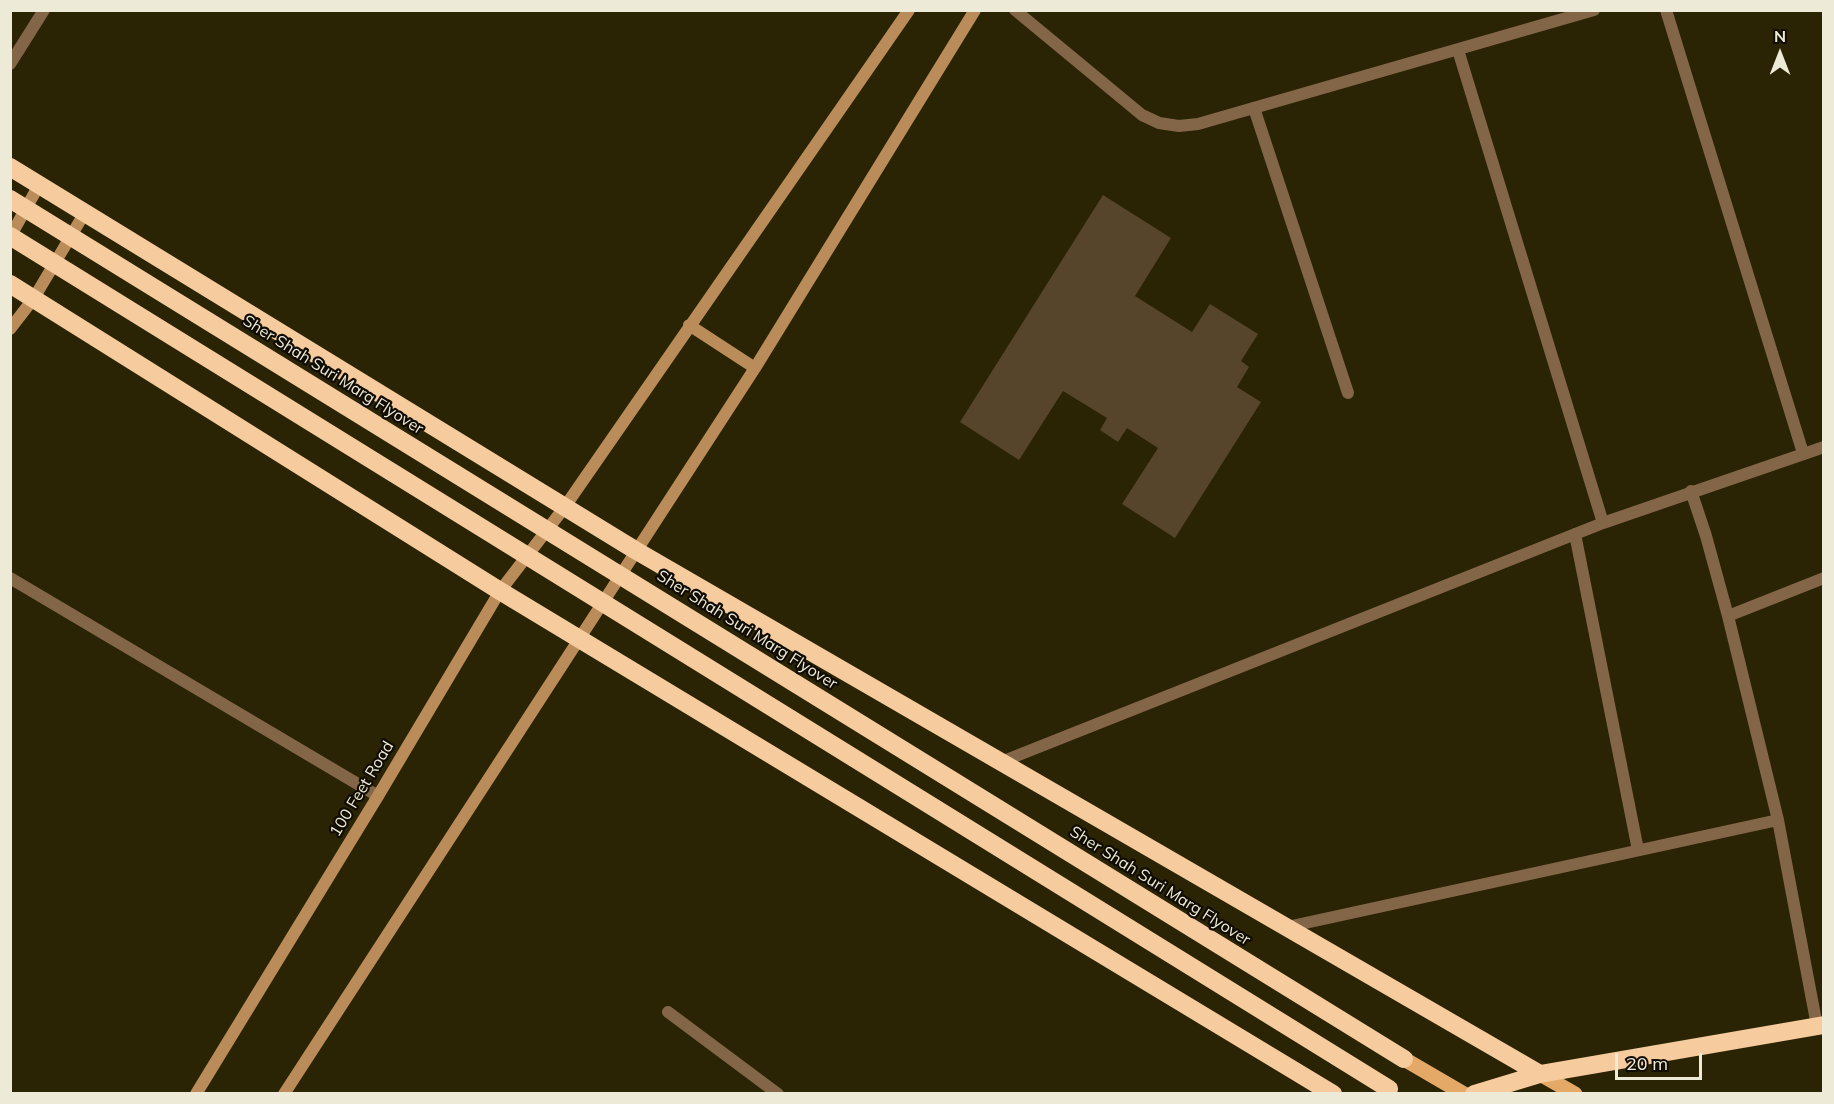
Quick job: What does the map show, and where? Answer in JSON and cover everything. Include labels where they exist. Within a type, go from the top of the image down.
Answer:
[{"type":"highway","points":[[10,167],[636,550],[1540,1074]]},
{"type":"highway","name":"Sher Shah Suri Marg Flyover","points":[[10,199],[1404,1059]]},
{"type":"highway","points":[[10,237],[1393,1091]]},
{"type":"highway","points":[[10,285],[500,591],[1333,1094]]},
{"type":"highway","points":[[1474,1094],[1540,1074],[1820,1025]]},
{"type":"main road","name":"Sher Shah Suri Marg Flyover","points":[[1404,1059],[1464,1094]]},
{"type":"main road","points":[[1540,1074],[1575,1094]]},
{"type":"street","points":[[10,64],[44,10]]},
{"type":"street","name":"100 Feet Road","points":[[196,1094],[500,591],[564,507],[909,10]]},
{"type":"street","points":[[284,1094],[755,368],[975,10]]},
{"type":"street","points":[[1015,10],[1142,116],[1159,123],[1179,126],[1198,124],[1594,10]]},
{"type":"street","points":[[1666,10],[1803,453]]},
{"type":"street","points":[[1458,50],[1603,523]]},
{"type":"street","points":[[1254,108],[1348,393]]},
{"type":"street","points":[[10,237],[39,185]]},
{"type":"street","points":[[10,329],[34,298],[84,214]]},
{"type":"street","points":[[689,325],[755,368]]},
{"type":"street","points":[[1001,762],[1603,523],[1824,447]]},
{"type":"street","points":[[1691,491],[1728,616],[1778,820],[1820,1025]]},
{"type":"street","points":[[1575,534],[1638,850]]},
{"type":"street","points":[[10,578],[378,796]]},
{"type":"street","points":[[1728,616],[1824,578]]},
{"type":"street","points":[[1287,927],[1778,820]]},
{"type":"street","points":[[668,1012],[778,1094]]},
{"type":"building","points":[[1103,195],[1171,238],[1135,296],[1192,332],[1210,304],[1258,334],[1241,361],[1249,367],[1237,387],[1261,402],[1175,538],[1122,504],[1158,448],[1127,428],[1118,442],[1100,430],[1107,418],[1063,391],[1019,460],[960,422]]}]
